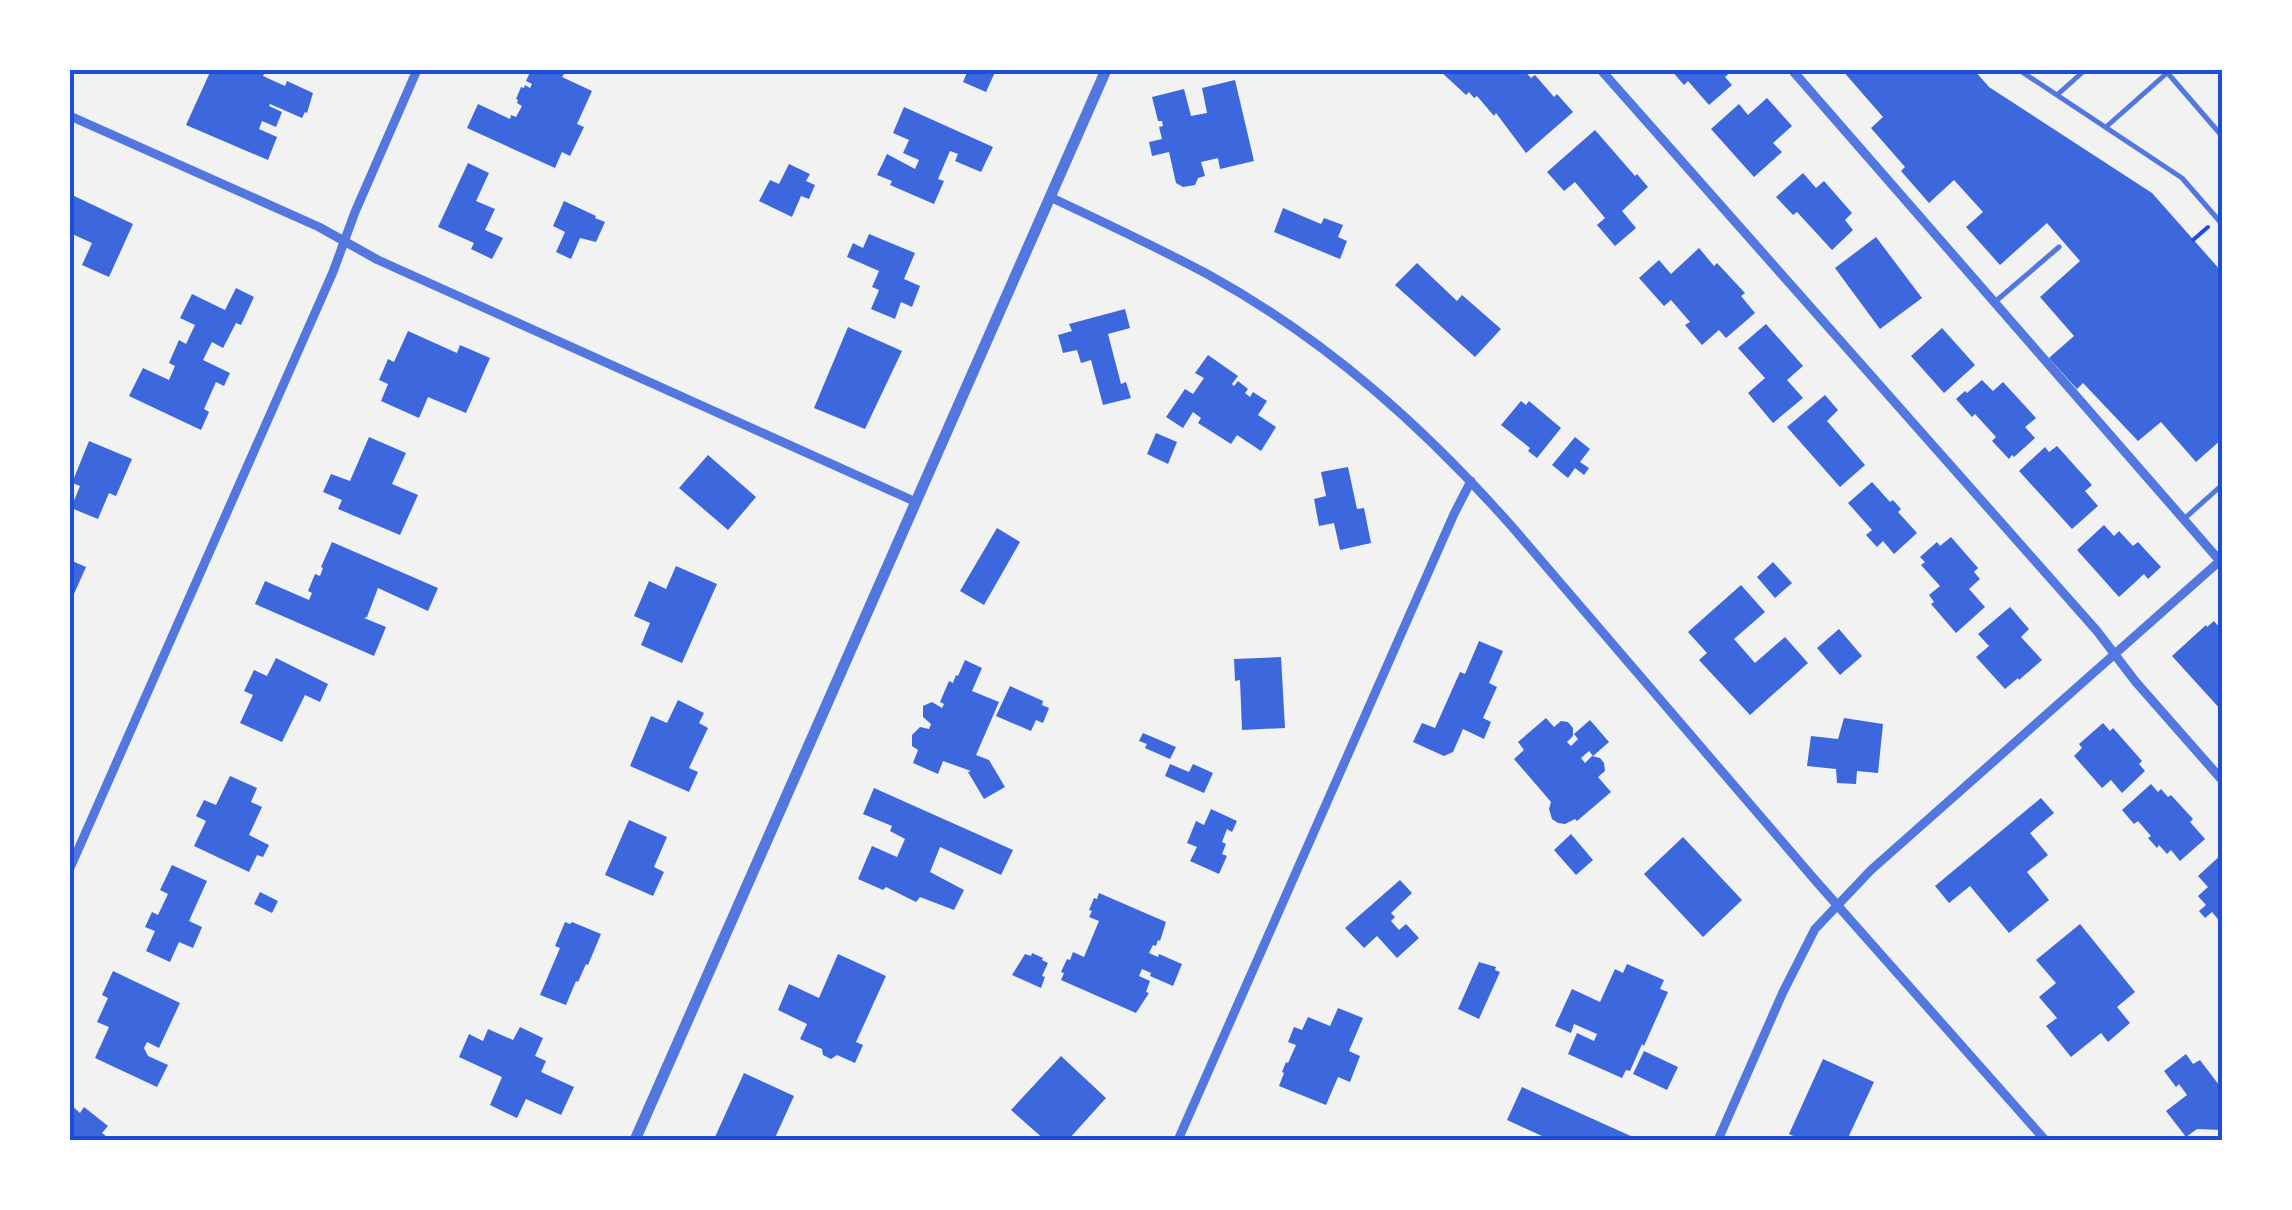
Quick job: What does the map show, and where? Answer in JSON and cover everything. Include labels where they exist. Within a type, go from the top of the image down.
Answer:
[{"type":"street","points":[[70,868],[418,70]]},
{"type":"street","points":[[635,1140],[1106,70]]},
{"type":"street","points":[[1601,70],[2116,654],[2222,780]]},
{"type":"street","points":[[1718,1140],[1815,929],[1872,870],[2221,560],[1792,70]]},
{"type":"street","points":[[70,116],[319,227],[378,260],[916,502]]},
{"type":"street","points":[[1050,197],[1210,276],[1295,330],[1384,397],[1424,434],[1471,481],[2045,1140]]},
{"type":"street","points":[[1178,1140],[1471,481]]},
{"type":"lane","points":[[2019,70],[2182,178],[2222,224]]},
{"type":"lane","points":[[2057,95],[2085,70]]},
{"type":"lane","points":[[2106,127],[2166,71],[2222,136]]},
{"type":"lane","points":[[1996,301],[2059,247]]},
{"type":"lane","points":[[2184,519],[2222,485]]},
{"type":"path","points":[[2194,240],[2208,227]]},
{"type":"building","points":[[211,70],[266,70],[263,76],[313,93],[302,118],[270,104],[282,112],[276,127],[262,121],[259,129],[277,137],[268,160],[186,125]]},
{"type":"building","points":[[531,70],[555,70],[592,91],[577,124],[584,127],[570,156],[562,152],[555,168],[467,128],[478,104],[510,119],[511,115],[516,117],[522,106],[516,99],[521,87],[530,88],[532,84],[526,81]]},
{"type":"building","points":[[968,70],[996,70],[986,92],[963,82]]},
{"type":"building","points":[[1439,70],[1524,70],[1531,78],[1535,75],[1573,112],[1526,153],[1496,113],[1494,116],[1477,96],[1474,98],[1469,92],[1466,95]]},
{"type":"building","points":[[1671,70],[1733,70],[1725,77],[1732,85],[1709,105],[1688,81],[1684,85]]},
{"type":"building","points":[[1842,70],[1974,70],[1989,87],[2152,193],[2222,272],[2222,439],[2196,462],[2161,422],[2138,441],[2083,383],[2077,389],[2049,358],[2074,336],[2040,297],[2080,261],[2047,223],[2000,265],[1966,227],[1983,212],[1954,180],[1929,203],[1901,171],[1905,167],[1871,128],[1883,117]]},
{"type":"building","points":[[1235,80],[1254,161],[1220,169],[1218,158],[1201,162],[1205,176],[1198,178],[1195,185],[1183,187],[1176,183],[1169,152],[1152,156],[1149,142],[1162,139],[1159,127],[1163,126],[1152,97],[1184,89],[1191,116],[1207,113],[1202,88]]},
{"type":"building","points":[[1767,98],[1792,126],[1773,143],[1782,152],[1754,177],[1711,129],[1739,104],[1748,115]]},
{"type":"building","points":[[904,107],[993,147],[981,172],[955,161],[958,154],[950,151],[938,179],[944,181],[934,204],[890,185],[892,181],[877,175],[887,154],[915,169],[919,160],[903,153],[909,140],[893,133]]},
{"type":"building","points":[[1595,130],[1648,187],[1622,211],[1636,228],[1615,246],[1597,225],[1605,218],[1575,182],[1564,191],[1547,172]]},
{"type":"building","points":[[468,163],[489,173],[476,201],[495,209],[485,230],[503,238],[492,259],[471,249],[474,243],[438,227]]},
{"type":"building","points":[[789,164],[810,174],[806,181],[815,185],[809,199],[801,196],[792,217],[759,201],[770,180],[779,184]]},
{"type":"building","points":[[1803,173],[1816,188],[1824,181],[1852,213],[1845,220],[1853,230],[1832,250],[1797,212],[1793,215],[1776,197]]},
{"type":"building","points":[[70,194],[133,224],[109,277],[82,265],[92,243],[70,233]]},
{"type":"building","points":[[564,201],[605,222],[596,242],[580,238],[571,259],[556,252],[565,232],[553,226]]},
{"type":"building","points":[[1283,208],[1321,224],[1324,218],[1343,225],[1338,237],[1347,241],[1340,259],[1274,232]]},
{"type":"building","points":[[869,234],[915,253],[904,279],[920,286],[912,307],[901,302],[895,319],[871,309],[879,290],[872,287],[879,271],[847,257],[853,243],[863,248]]},
{"type":"building","points":[[1876,237],[1922,298],[1880,329],[1835,268]]},
{"type":"building","points":[[1699,248],[1745,293],[1741,296],[1755,313],[1726,338],[1719,330],[1702,345],[1685,325],[1690,322],[1671,300],[1664,306],[1639,278],[1659,260],[1671,274]]},
{"type":"building","points":[[1417,263],[1457,301],[1462,295],[1501,329],[1475,357],[1395,285]]},
{"type":"building","points":[[236,288],[254,297],[241,325],[236,323],[223,348],[212,342],[203,360],[230,373],[224,386],[216,382],[204,409],[209,412],[201,430],[129,396],[143,368],[169,380],[175,366],[169,363],[179,340],[186,344],[195,325],[180,318],[192,294],[225,310]]},
{"type":"building","points":[[1125,309],[1130,328],[1108,334],[1121,384],[1126,382],[1131,398],[1103,405],[1091,360],[1081,363],[1077,350],[1063,353],[1058,335],[1072,331],[1069,324]]},
{"type":"building","points":[[1766,324],[1803,366],[1787,380],[1803,398],[1773,423],[1748,393],[1765,378],[1738,348]]},
{"type":"building","points":[[848,327],[902,351],[865,429],[814,408]]},
{"type":"building","points":[[1942,328],[1975,365],[1944,393],[1911,356]]},
{"type":"building","points":[[408,331],[457,353],[460,345],[490,358],[466,413],[428,397],[419,418],[381,401],[388,384],[379,380],[388,359],[394,362]]},
{"type":"building","points":[[1208,355],[1238,376],[1234,386],[1238,381],[1248,389],[1245,393],[1250,397],[1253,392],[1267,401],[1258,415],[1276,427],[1261,451],[1237,435],[1231,444],[1198,423],[1201,418],[1193,412],[1183,428],[1166,417],[1185,389],[1193,394],[1204,378],[1195,373]]},
{"type":"building","points":[[1982,380],[1993,391],[2003,382],[2036,418],[2025,427],[2035,438],[2009,459],[1992,441],[1996,437],[1956,399]]},
{"type":"building","points":[[1825,395],[1838,410],[1827,421],[1865,465],[1840,487],[1787,427]]},
{"type":"building","points":[[1521,401],[1526,405],[1529,401],[1561,428],[1537,458],[1501,425]]},
{"type":"building","points":[[1156,433],[1177,442],[1168,464],[1147,454]]},
{"type":"building","points":[[369,437],[406,453],[392,484],[418,495],[400,535],[338,509],[342,500],[323,492],[331,474],[350,481]]},
{"type":"building","points":[[1575,437],[1590,449],[1580,462],[1589,468],[1584,475],[1575,468],[1568,478],[1552,465]]},
{"type":"building","points":[[89,441],[132,459],[116,496],[109,493],[98,519],[71,508],[80,486],[72,483]]},
{"type":"building","points":[[2057,446],[2092,485],[2085,491],[2098,506],[2072,529],[2019,471],[2045,447],[2049,452]]},
{"type":"building","points":[[708,455],[756,497],[728,530],[679,488]]},
{"type":"building","points":[[1348,467],[1357,509],[1364,508],[1371,543],[1340,550],[1334,523],[1319,526],[1314,499],[1326,496],[1321,472]]},
{"type":"building","points":[[1872,482],[1901,509],[1898,512],[1917,533],[1894,554],[1883,541],[1877,547],[1866,535],[1872,530],[1848,503]]},
{"type":"building","points":[[2104,525],[2114,536],[2119,531],[2133,546],[2138,542],[2161,567],[2148,579],[2144,574],[2119,597],[2077,550]]},
{"type":"building","points":[[997,528],[1020,542],[984,605],[960,591]]},
{"type":"building","points":[[1951,537],[1978,568],[1974,572],[1980,579],[1969,589],[1985,607],[1956,633],[1931,604],[1934,602],[1929,595],[1940,586],[1921,565],[1925,562],[1920,557],[1937,542],[1940,546]]},
{"type":"building","points":[[332,542],[438,588],[428,611],[378,588],[364,618],[386,627],[374,656],[255,604],[265,581],[309,600],[312,593],[308,591],[315,574],[320,576]]},
{"type":"building","points":[[70,560],[86,567],[70,603]]},
{"type":"building","points":[[1773,562],[1792,583],[1775,598],[1757,577]]},
{"type":"building","points":[[676,566],[717,584],[682,663],[641,645],[650,623],[634,616],[649,581],[666,589]]},
{"type":"building","points":[[1741,585],[1765,612],[1734,639],[1755,663],[1785,637],[1808,663],[1750,715],[1699,660],[1707,653],[1688,632]]},
{"type":"building","points":[[2010,607],[2029,629],[2021,637],[2042,660],[2005,689],[1976,657],[1989,646],[1978,634]]},
{"type":"building","points":[[2214,621],[2222,630],[2222,711],[2172,656]]},
{"type":"building","points":[[1839,629],[1862,656],[1840,675],[1817,648]]},
{"type":"building","points":[[1479,641],[1503,651],[1489,683],[1497,687],[1483,718],[1491,722],[1484,739],[1463,729],[1453,752],[1444,756],[1413,742],[1422,723],[1435,728]]},
{"type":"building","points":[[1281,657],[1285,728],[1242,730],[1240,680],[1235,681],[1234,659]]},
{"type":"building","points":[[276,658],[328,684],[320,702],[305,695],[282,742],[240,723],[253,695],[244,691],[254,670],[267,676]]},
{"type":"building","points":[[965,660],[982,668],[972,691],[999,702],[976,755],[989,760],[1005,787],[984,799],[968,772],[971,771],[943,761],[938,774],[913,763],[918,750],[912,746],[912,735],[920,727],[929,729],[931,724],[923,717],[923,706],[932,702],[942,708],[944,704],[940,702],[949,681],[953,683]]},
{"type":"building","points":[[1010,686],[1043,701],[1042,705],[1049,708],[1043,723],[1036,720],[1031,731],[996,716]]},
{"type":"building","points":[[678,700],[704,713],[699,723],[708,728],[689,768],[698,772],[689,792],[630,766],[651,716],[667,723]]},
{"type":"building","points":[[1546,718],[1554,727],[1561,721],[1568,722],[1573,728],[1573,736],[1567,742],[1571,746],[1578,739],[1574,734],[1590,720],[1609,742],[1593,756],[1589,751],[1581,758],[1585,763],[1592,756],[1600,758],[1605,771],[1598,777],[1611,792],[1577,821],[1565,824],[1552,819],[1551,802],[1514,759],[1524,750],[1518,742]]},
{"type":"building","points":[[1844,718],[1883,724],[1878,773],[1857,771],[1856,784],[1837,783],[1836,769],[1807,766],[1811,736],[1838,739]]},
{"type":"building","points":[[2103,723],[2110,731],[2113,728],[2142,761],[2139,764],[2145,771],[2122,793],[2111,780],[2102,788],[2074,756],[2082,748],[2079,744]]},
{"type":"building","points":[[1143,733],[1176,747],[1170,759],[1145,748],[1147,744],[1139,741]]},
{"type":"building","points":[[1170,764],[1189,772],[1193,764],[1213,773],[1204,793],[1165,776]]},
{"type":"building","points":[[230,776],[257,788],[251,802],[262,807],[249,835],[269,845],[263,857],[257,855],[249,872],[194,846],[206,821],[196,816],[204,800],[216,805]]},
{"type":"building","points":[[2151,784],[2158,792],[2161,789],[2168,797],[2171,795],[2205,839],[2180,861],[2171,850],[2167,854],[2159,845],[2157,848],[2138,821],[2134,824],[2122,810]]},
{"type":"building","points":[[874,788],[1013,850],[1001,875],[940,847],[930,872],[964,890],[954,910],[920,897],[916,902],[858,879],[872,846],[897,857],[905,839],[890,831],[892,826],[863,814]]},
{"type":"building","points":[[2041,798],[2054,813],[2030,833],[2048,855],[2027,872],[2049,900],[2009,933],[1970,886],[1949,903],[1935,886]]},
{"type":"building","points":[[1211,809],[1237,821],[1232,832],[1227,829],[1222,842],[1226,844],[1222,854],[1227,856],[1219,874],[1190,861],[1197,847],[1187,843],[1196,821],[1204,825]]},
{"type":"building","points":[[629,820],[667,837],[654,867],[664,872],[653,896],[605,875]]},
{"type":"building","points":[[1571,834],[1593,860],[1576,875],[1554,850]]},
{"type":"building","points":[[1683,837],[1742,900],[1703,937],[1644,874]]},
{"type":"building","points":[[2222,854],[2222,924],[2212,912],[2205,918],[2199,911],[2206,905],[2198,896],[2208,887],[2198,876]]},
{"type":"building","points":[[172,865],[207,881],[189,921],[202,927],[193,948],[179,942],[170,962],[146,951],[155,931],[145,927],[152,912],[158,915],[168,894],[160,890]]},
{"type":"building","points":[[1400,880],[1412,893],[1391,913],[1395,917],[1391,921],[1399,930],[1406,924],[1419,938],[1397,958],[1377,936],[1364,948],[1345,928]]},
{"type":"building","points":[[260,892],[278,901],[272,913],[254,904]]},
{"type":"building","points":[[1099,893],[1166,922],[1160,941],[1149,953],[1182,964],[1173,986],[1142,969],[1139,976],[1150,981],[1146,992],[1149,993],[1136,1013],[1061,980],[1061,972],[1073,952],[1084,957],[1099,921],[1089,917],[1089,910]]},
{"type":"building","points":[[565,922],[601,934],[566,1005],[540,995],[560,948],[555,946]]},
{"type":"building","points":[[2080,924],[2135,992],[2117,1007],[2130,1023],[2108,1042],[2101,1033],[2071,1057],[2046,1026],[2057,1018],[2039,997],[2056,983],[2036,960]]},
{"type":"building","points":[[1032,953],[1048,963],[1041,988],[1012,975],[1025,954]]},
{"type":"building","points":[[838,954],[886,976],[856,1042],[863,1045],[855,1063],[837,1055],[831,1059],[823,1055],[822,1049],[800,1039],[807,1024],[778,1010],[789,984],[819,998]]},
{"type":"building","points":[[1479,962],[1500,972],[1479,1019],[1458,1009]]},
{"type":"building","points":[[1627,964],[1664,980],[1660,989],[1668,992],[1644,1046],[1622,1078],[1568,1054],[1577,1033],[1594,1041],[1597,1034],[1574,1024],[1571,1033],[1555,1026],[1572,989],[1600,1002],[1615,969],[1623,973]]},
{"type":"building","points":[[113,971],[180,1003],[159,1048],[147,1042],[144,1048],[148,1056],[168,1065],[157,1087],[95,1058],[109,1027],[97,1022],[108,998],[102,995]]},
{"type":"building","points":[[1338,1008],[1363,1018],[1349,1051],[1360,1056],[1350,1082],[1338,1077],[1326,1105],[1279,1086],[1296,1045],[1288,1042],[1294,1027],[1302,1030],[1308,1017],[1330,1026]]},
{"type":"building","points":[[520,1027],[543,1038],[535,1056],[546,1061],[541,1072],[574,1087],[561,1115],[526,1099],[517,1118],[490,1105],[502,1077],[459,1057],[469,1034],[483,1041],[488,1029],[513,1040]]},
{"type":"building","points":[[1644,1051],[1678,1067],[1667,1090],[1633,1074]]},
{"type":"building","points":[[2186,1054],[2193,1064],[2200,1060],[2222,1089],[2222,1130],[2197,1129],[2186,1137],[2166,1111],[2187,1095],[2164,1071]]},
{"type":"building","points":[[1061,1056],[1106,1098],[1068,1140],[1045,1140],[1011,1110]]},
{"type":"building","points":[[1823,1059],[1874,1082],[1847,1140],[1802,1140],[1789,1134]]},
{"type":"building","points":[[744,1073],[794,1096],[774,1140],[715,1137]]},
{"type":"building","points":[[1522,1087],[1633,1137],[1540,1140],[1542,1136],[1507,1120]]},
{"type":"building","points":[[70,1104],[80,1113],[84,1107],[108,1126],[102,1133],[111,1140],[70,1140]]}]
